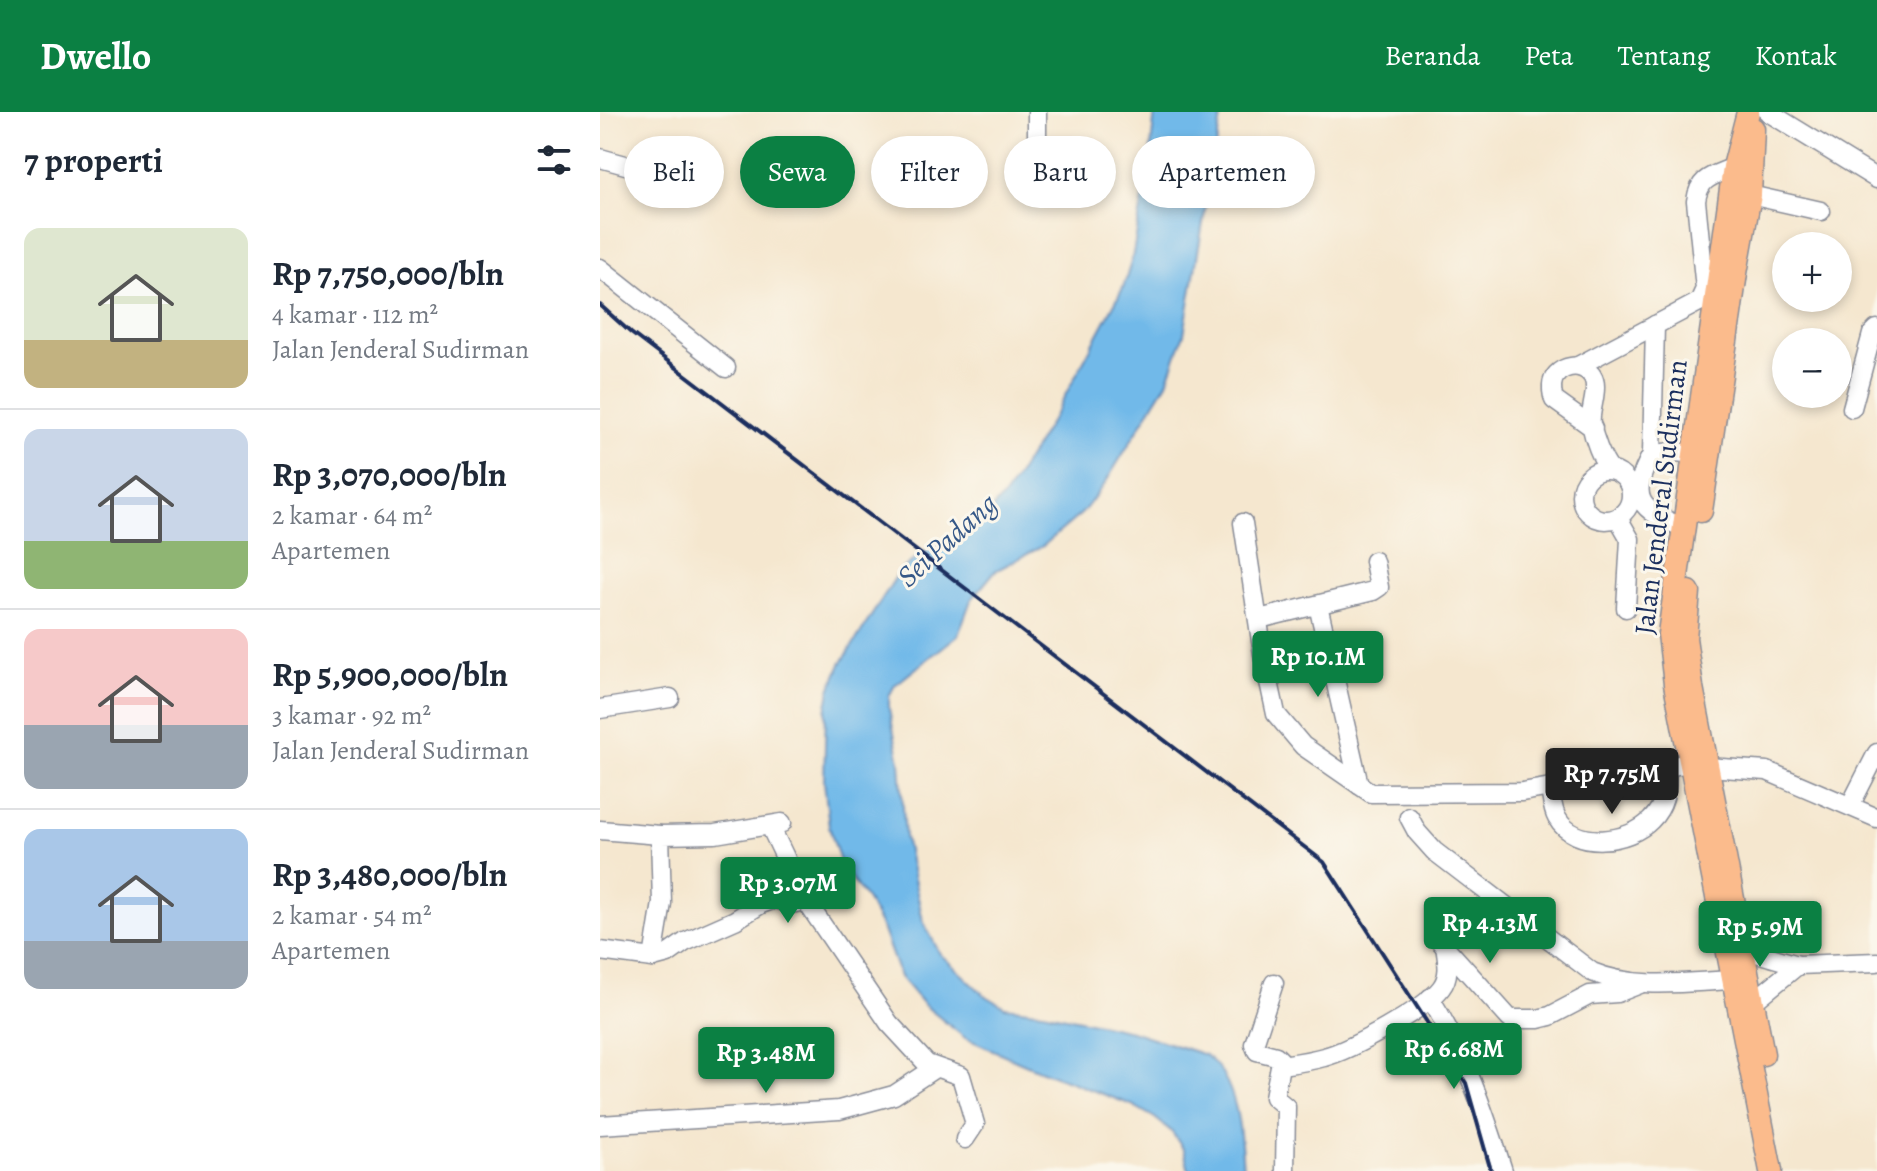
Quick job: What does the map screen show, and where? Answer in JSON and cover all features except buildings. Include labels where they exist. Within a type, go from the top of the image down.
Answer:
[{"type":"main road","name":"Jalan Jenderal Sudirman","points":[[1699,765],[1685,638],[1734,167],[1751,112]]},
{"type":"main road","name":"Jalan Jenderal Sudirman","points":[[1751,112],[1750,195],[1702,455],[1684,528],[1669,634],[1675,684],[1699,765],[1746,1004],[1786,1171]]},
{"type":"main road","name":"Jalan Jenderal Sudirman","points":[[1735,951],[1733,980],[1746,1004],[1771,1171]]},
{"type":"street","points":[[1037,112],[1037,136]]},
{"type":"street","points":[[1768,112],[1795,119],[1877,179]]},
{"type":"street","points":[[600,158],[624,165]]},
{"type":"street","points":[[1593,428],[1554,400],[1551,391],[1556,373],[1578,366],[1699,302],[1705,289],[1696,201],[1698,188],[1707,179],[1734,167]]},
{"type":"street","points":[[1750,195],[1821,211]]},
{"type":"street","points":[[600,268],[726,368]]},
{"type":"street","points":[[1655,325],[1652,454],[1633,486],[1632,498],[1625,513],[1618,518],[1609,521],[1591,516],[1581,500],[1581,491],[1591,475],[1610,470],[1620,474],[1633,486],[1648,510],[1684,528]]},
{"type":"street","points":[[1852,408],[1872,334],[1877,329]]},
{"type":"street","points":[[1578,366],[1587,370],[1596,388],[1591,414],[1593,428],[1610,470]]},
{"type":"street","points":[[1652,454],[1702,455]]},
{"type":"street","points":[[1626,608],[1630,539],[1648,510]]},
{"type":"street","points":[[1618,518],[1630,539]]},
{"type":"street","points":[[1243,523],[1276,714],[1303,746],[1371,793],[1509,792],[1550,788],[1666,767],[1699,765],[1767,771],[1877,818]]},
{"type":"street","points":[[1259,619],[1373,591],[1379,587],[1374,561]]},
{"type":"street","points":[[1318,605],[1359,785]]},
{"type":"street","points":[[600,709],[670,698]]},
{"type":"street","points":[[1850,806],[1877,753]]},
{"type":"street","points":[[1550,788],[1558,820],[1568,831],[1589,840],[1618,836],[1640,829],[1653,818],[1668,785],[1666,767]]},
{"type":"street","points":[[1409,817],[1417,832],[1434,851],[1592,972],[1608,979],[1644,982],[1733,980]]},
{"type":"street","points":[[600,830],[660,835],[715,834],[776,824],[806,901],[889,1023],[927,1064],[961,1076],[975,1124],[965,1139]]},
{"type":"street","points":[[653,958],[662,903],[660,835]]},
{"type":"street","points":[[600,951],[653,958],[668,954],[685,942],[735,920],[761,904],[775,899],[791,904],[806,901]]},
{"type":"street","points":[[1281,1065],[1326,1057],[1398,1021],[1430,998],[1443,986],[1449,969],[1441,942],[1510,1019],[1550,1016],[1590,995],[1617,993],[1644,982]]},
{"type":"street","points":[[1735,951],[1798,965],[1877,962]]},
{"type":"street","points":[[1746,1004],[1798,965]]},
{"type":"street","points":[[1274,983],[1254,1044],[1257,1051],[1279,1058],[1281,1065],[1274,1097],[1286,1107],[1285,1171]]},
{"type":"street","points":[[1430,998],[1470,1075],[1503,1171]]},
{"type":"street","points":[[600,1125],[839,1110],[894,1095],[935,1068]]},
{"type":"water","points":[[1155,112],[1222,112],[1218,136],[1152,136]]},
{"type":"water","name":"Sei Padang","points":[[1141,208],[1206,208],[1184,334],[1167,382],[1104,485],[1082,513],[1043,546],[995,571],[971,600],[958,635],[895,685],[889,696],[889,709],[900,762],[905,837],[923,921],[940,954],[983,994],[1005,1007],[1131,1031],[1205,1055],[1216,1065],[1231,1092],[1239,1124],[1243,1171],[1189,1171],[1184,1150],[1171,1131],[1155,1118],[1132,1105],[965,1038],[923,1004],[900,977],[882,928],[867,900],[841,865],[829,826],[824,781],[826,712],[830,690],[841,664],[899,572],[919,556],[983,518],[1006,494],[1054,416],[1123,288]]},
{"type":"railway","points":[[600,305],[631,333],[1324,862],[1466,1083],[1491,1171]]}]
